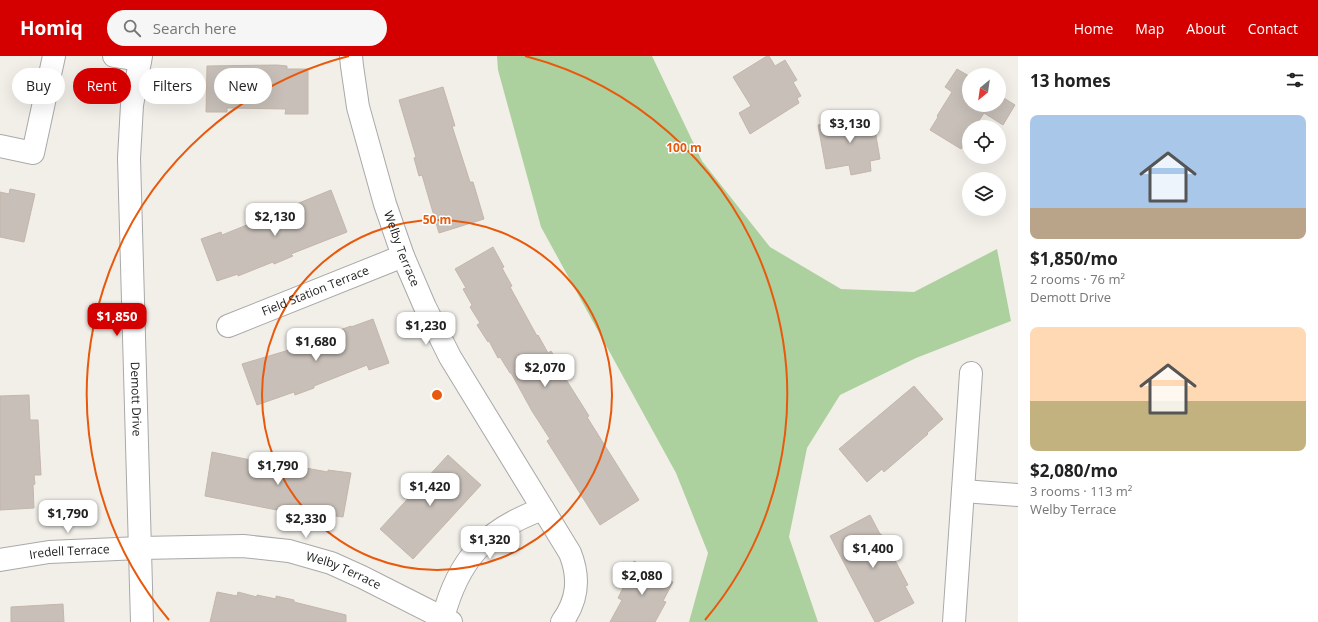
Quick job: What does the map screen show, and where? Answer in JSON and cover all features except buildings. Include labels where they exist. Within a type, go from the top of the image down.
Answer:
[{"type":"street","points":[[0,146],[34,153],[54,56]]},
{"type":"street","points":[[114,56],[140,58]]},
{"type":"street","name":"Welby Terrace","points":[[351,56],[358,107],[385,204],[403,256],[425,307],[450,356],[570,553],[576,573],[577,588],[574,601],[562,622]]},
{"type":"street","name":"Demott Drive","points":[[140,58],[132,105],[129,158],[142,622]]},
{"type":"street","name":"Field Station Terrace","points":[[228,326],[403,256]]},
{"type":"street","points":[[954,622],[971,373]]},
{"type":"street","points":[[963,491],[1018,495]]},
{"type":"street","name":"Welby Terrace","points":[[140,548],[243,546],[290,551],[330,563],[362,577],[447,620],[448,598],[455,581],[465,564],[477,549],[492,535],[508,524],[525,515],[543,509]]},
{"type":"street","name":"Iredell Terrace","points":[[0,560],[49,552],[140,548]]},
{"type":"green space","points":[[497,56],[652,56],[702,161],[770,247],[841,289],[914,292],[997,249],[1011,321],[916,358],[840,395],[807,448],[789,537],[818,622],[689,622],[708,553],[676,473],[541,227],[498,70]]}]
